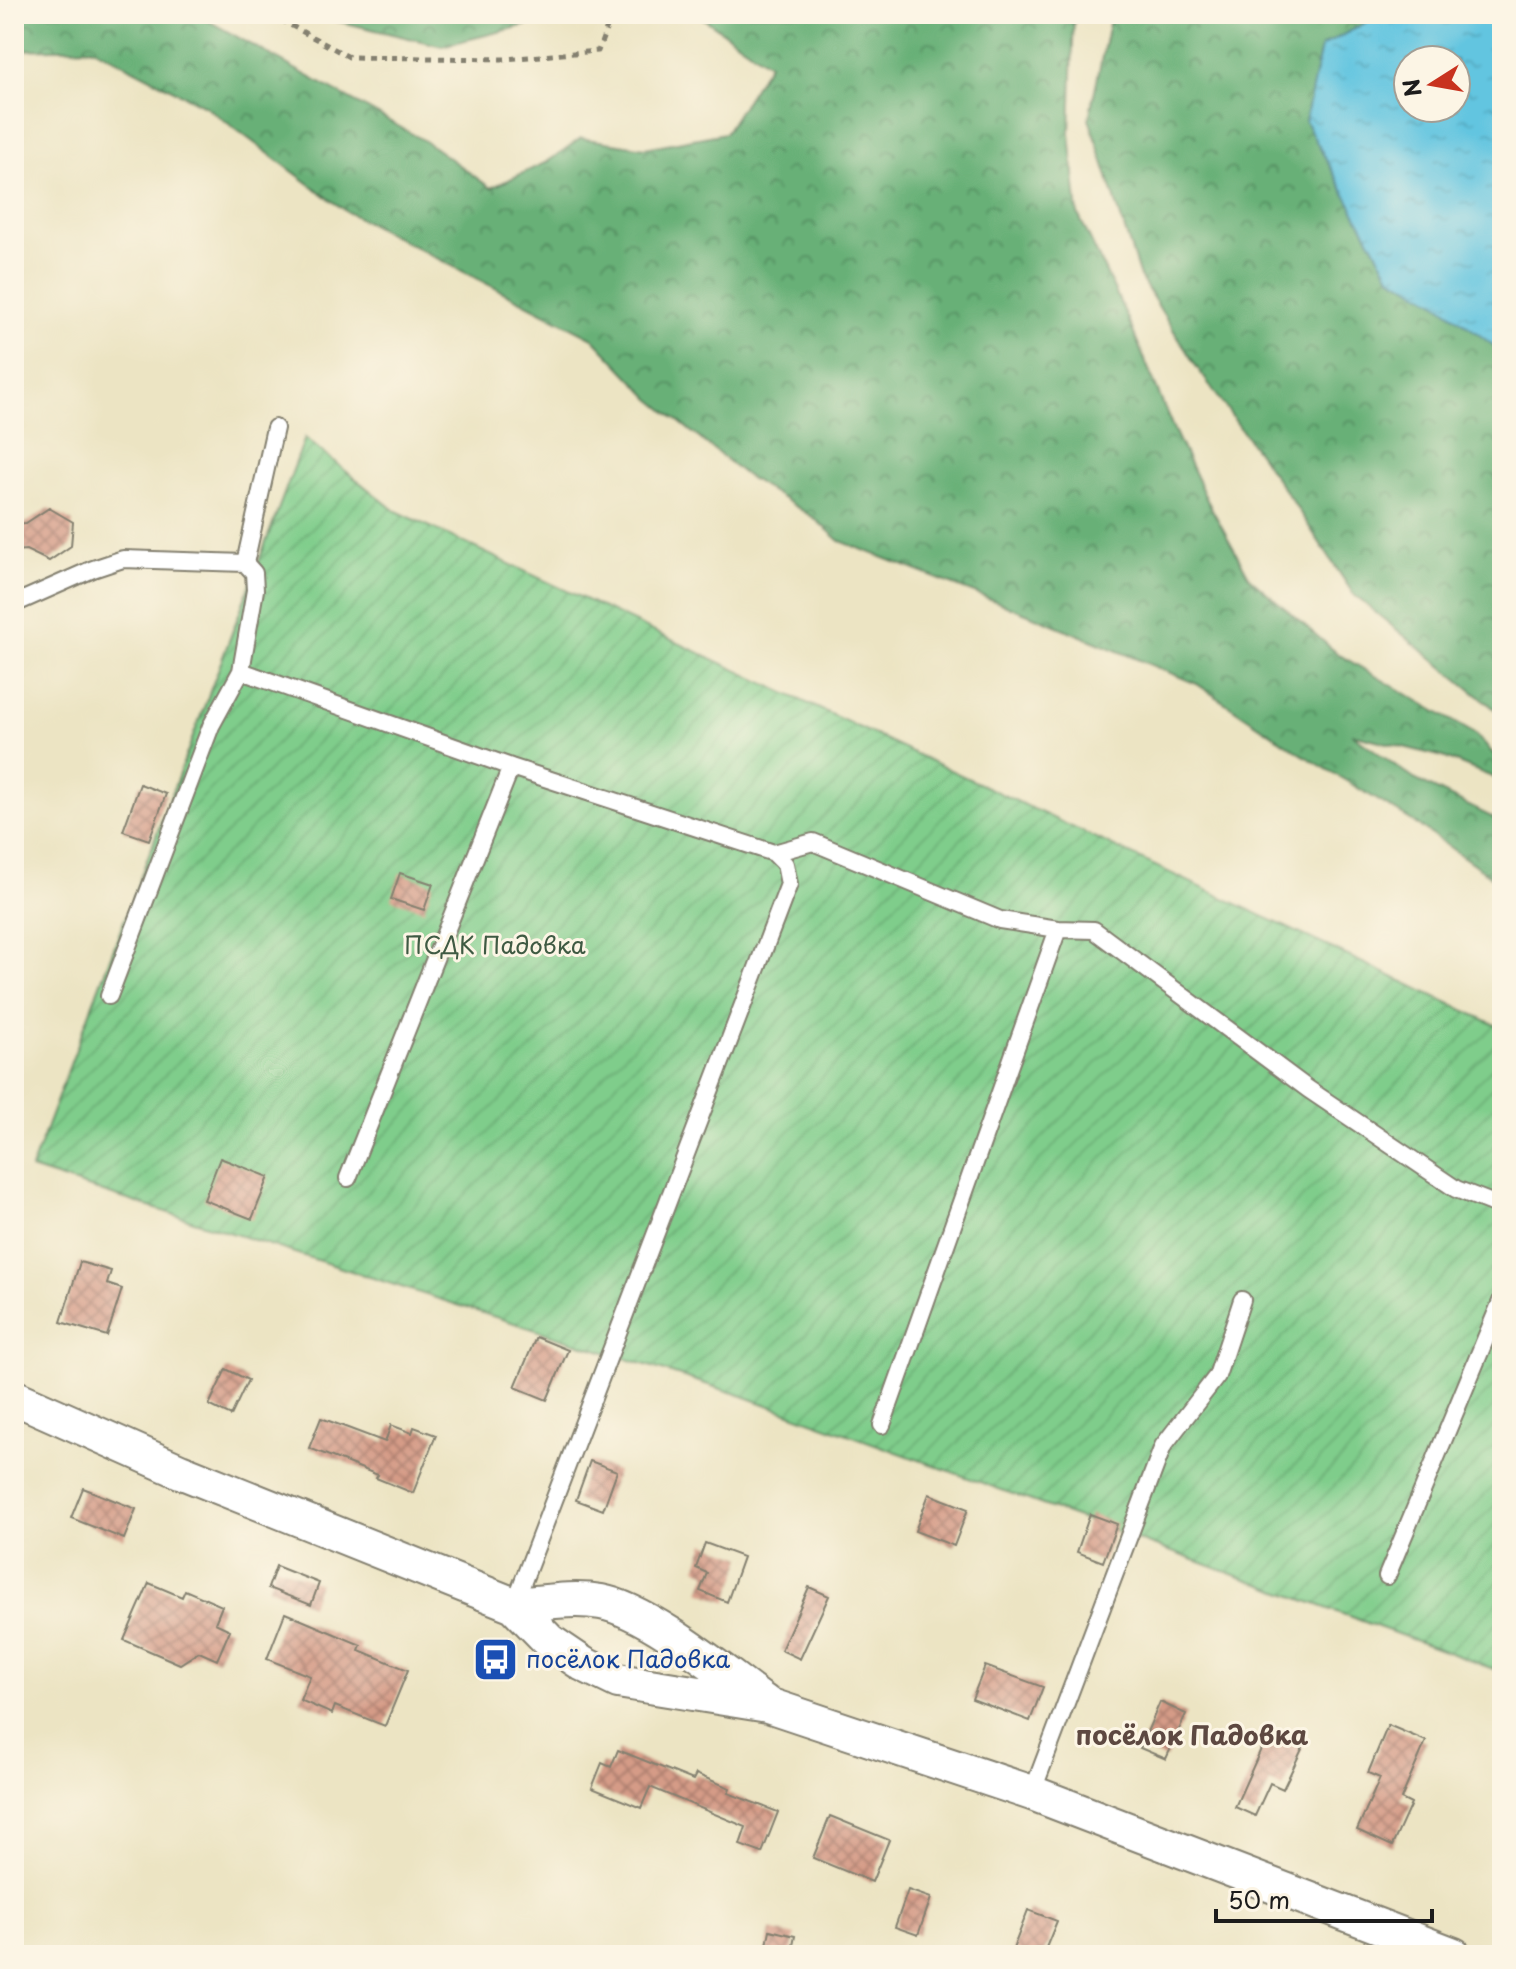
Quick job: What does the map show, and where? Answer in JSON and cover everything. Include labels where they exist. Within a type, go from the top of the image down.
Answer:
[{"type":"street","points":[[14,1397],[180,1471],[514,1605],[549,1641],[583,1664],[618,1681],[768,1705],[1032,1793],[1454,1955]]},
{"type":"street","points":[[514,1605],[572,1600],[600,1602],[627,1609],[768,1705]]},
{"type":"lane","points":[[245,563],[275,428]]},
{"type":"lane","points":[[14,604],[123,559],[245,563],[254,573],[255,590],[241,671],[211,726],[109,996]]},
{"type":"lane","points":[[241,671],[511,767],[774,853],[785,864],[789,884],[514,1605]]},
{"type":"lane","points":[[348,1178],[511,767]]},
{"type":"lane","points":[[774,853],[813,842],[1000,920],[1058,929],[1094,930],[1308,1089],[1456,1189],[1502,1207]]},
{"type":"lane","points":[[882,1425],[1058,929]]},
{"type":"lane","points":[[1387,1576],[1502,1299]]},
{"type":"lane","points":[[1032,1793],[1163,1446],[1217,1376],[1242,1300]]},
{"type":"path","points":[[270,14],[349,57],[505,59],[598,51],[612,14]]},
{"type":"green space","points":[[14,14],[196,14],[425,141],[491,188],[547,162],[581,138],[645,148],[725,133],[769,64],[697,14],[1074,14],[1070,133],[1078,214],[1207,500],[1250,578],[1338,654],[1475,734],[1502,763],[1502,781],[1443,757],[1352,734],[1414,779],[1502,822],[1502,887],[1409,819],[1300,753],[1197,684],[840,541],[814,518],[745,475],[651,399],[593,338],[347,212],[205,106],[93,48],[14,50]]},
{"type":"green space","points":[[308,14],[553,14],[551,19],[442,46]]},
{"type":"green space","points":[[1111,14],[1502,14],[1502,715],[1354,595],[1293,502],[1196,366],[1140,277],[1089,118]]},
{"type":"green space","name":"ПСДК Падовка","points":[[305,438],[394,510],[1502,1028],[1502,1672],[740,1395],[31,1169]]},
{"type":"water","points":[[1381,14],[1502,14],[1502,352],[1436,302],[1390,276],[1305,121],[1321,47]]},
{"type":"building","points":[[49,508],[73,522],[71,546],[49,561],[26,550],[14,551],[14,524],[26,523]]},
{"type":"building","points":[[140,784],[166,794],[149,840],[123,831]]},
{"type":"building","points":[[400,873],[433,884],[424,910],[391,899]]},
{"type":"building","points":[[220,1158],[269,1177],[252,1219],[204,1200]]},
{"type":"building","points":[[80,1262],[111,1271],[107,1284],[122,1289],[107,1336],[61,1322]]},
{"type":"building","points":[[536,1337],[568,1350],[547,1400],[515,1387]]},
{"type":"building","points":[[226,1369],[248,1380],[231,1416],[209,1405]]},
{"type":"building","points":[[321,1418],[385,1442],[391,1425],[412,1433],[414,1427],[436,1435],[413,1493],[376,1478],[378,1475],[309,1448]]},
{"type":"building","points":[[590,1461],[617,1471],[603,1510],[576,1500]]},
{"type":"building","points":[[83,1488],[136,1509],[124,1539],[71,1518]]},
{"type":"building","points":[[929,1494],[968,1509],[954,1546],[915,1531]]},
{"type":"building","points":[[1090,1514],[1117,1524],[1103,1562],[1077,1552]]},
{"type":"building","points":[[705,1543],[743,1557],[727,1602],[700,1591],[707,1573],[696,1568]]},
{"type":"building","points":[[276,1566],[319,1583],[311,1605],[268,1588]]},
{"type":"building","points":[[149,1583],[182,1597],[185,1590],[222,1606],[215,1623],[230,1630],[217,1660],[199,1652],[180,1664],[124,1640]]},
{"type":"building","points":[[809,1587],[829,1596],[800,1659],[781,1650]]},
{"type":"building","points":[[285,1613],[361,1645],[359,1650],[408,1670],[385,1726],[335,1706],[332,1714],[300,1700],[310,1676],[267,1659]]},
{"type":"building","points":[[985,1666],[1043,1687],[1030,1721],[972,1699]]},
{"type":"building","points":[[1160,1702],[1186,1714],[1166,1759],[1140,1748]]},
{"type":"building","points":[[1388,1725],[1426,1741],[1401,1799],[1411,1804],[1392,1846],[1357,1830],[1380,1778],[1368,1773]]},
{"type":"building","points":[[1269,1731],[1303,1747],[1283,1789],[1270,1783],[1255,1816],[1235,1807]]},
{"type":"building","points":[[618,1750],[693,1780],[696,1774],[730,1788],[728,1793],[778,1812],[762,1853],[740,1845],[746,1827],[650,1787],[641,1808],[592,1788],[602,1763],[611,1767]]},
{"type":"building","points":[[830,1816],[889,1840],[872,1882],[813,1858]]},
{"type":"building","points":[[908,1890],[931,1898],[918,1935],[895,1927]]},
{"type":"building","points":[[1028,1910],[1057,1921],[1043,1955],[1027,1955],[1013,1949]]},
{"type":"building","points":[[770,1930],[795,1936],[791,1955],[765,1955]]},
{"type":"place","name":"посёлок Падовка","points":[[495,1660]]},
{"type":"district","name":"посёлок Падовка","points":[[1192,1736]]}]
